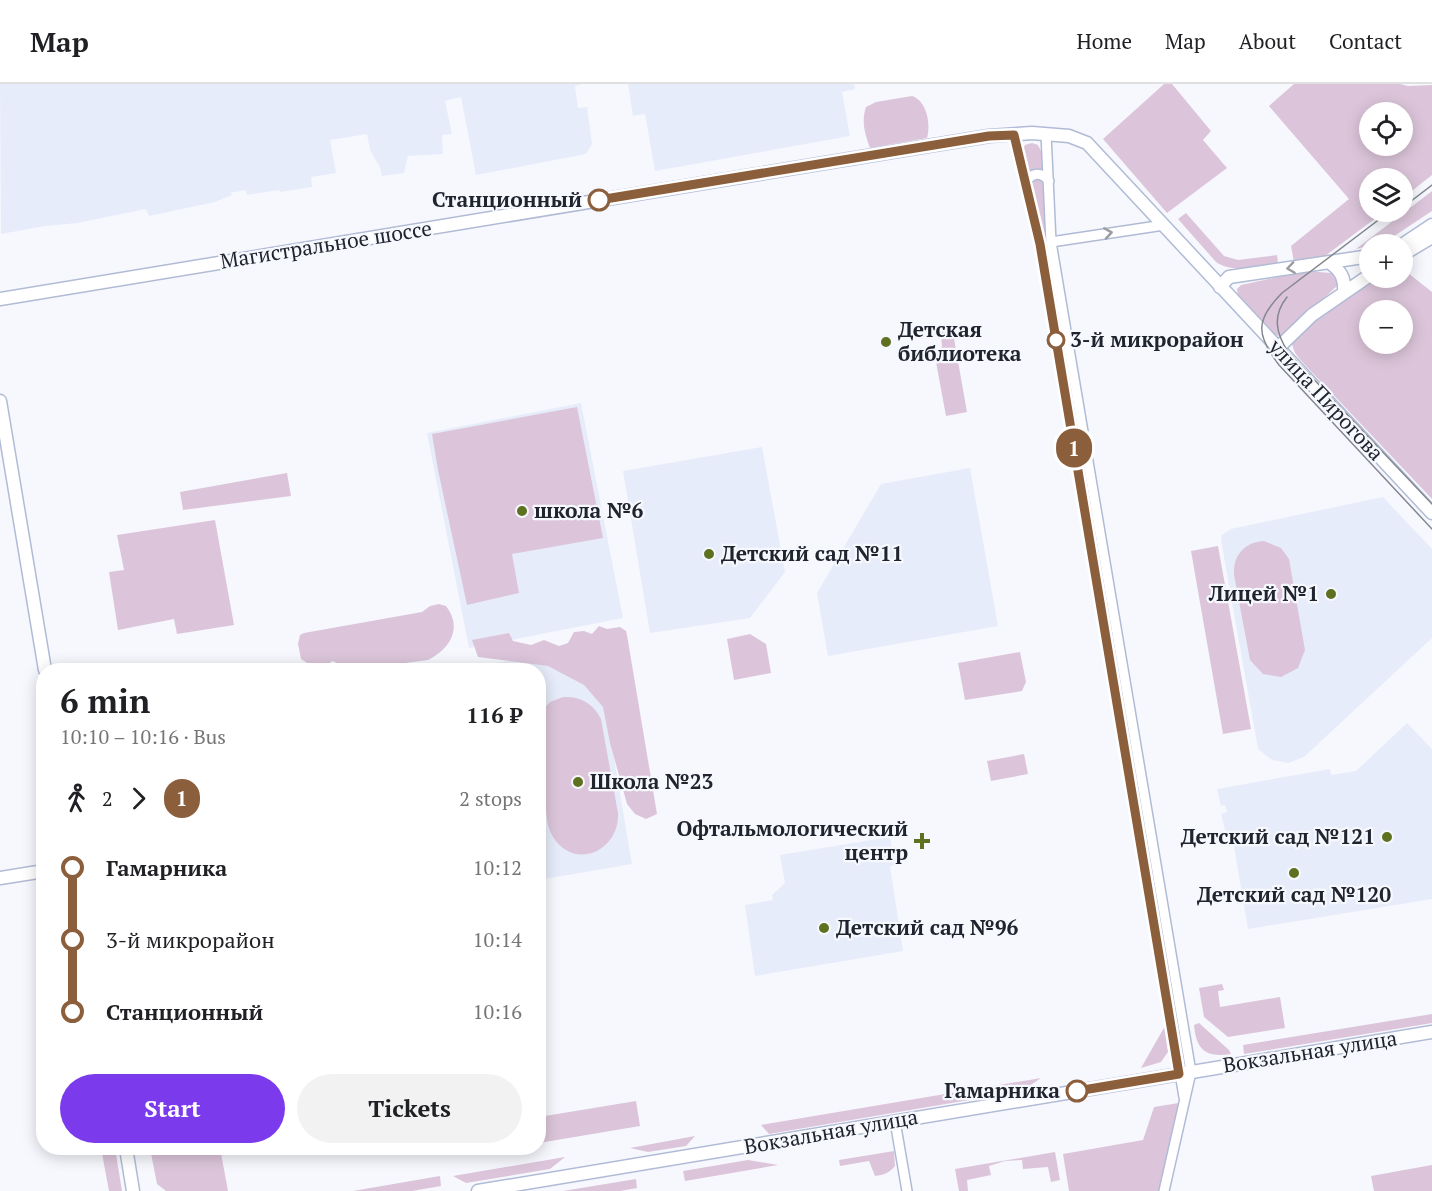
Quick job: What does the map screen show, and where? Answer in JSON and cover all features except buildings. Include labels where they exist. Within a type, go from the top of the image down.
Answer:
[{"type":"main road","name":"Магистральное шоссе","points":[[0,299],[989,136],[1046,134],[1069,136],[1087,143],[1220,287]]},
{"type":"main road","points":[[1413,238],[1432,225]]},
{"type":"main road","points":[[1413,248],[1432,237]]},
{"type":"main road","points":[[1220,287],[1229,277],[1359,258]]},
{"type":"main road","points":[[1330,263],[1339,269],[1345,281],[1344,292]]},
{"type":"main road","points":[[1278,348],[1312,315],[1359,282]]},
{"type":"main road","name":"улица Пирогова","points":[[1220,287],[1432,513]]},
{"type":"main road","points":[[0,401],[44,663]]},
{"type":"main road","points":[[0,878],[36,872]]},
{"type":"main road","name":"Вокзальная улица","points":[[478,1191],[1432,1032]]},
{"type":"main road","points":[[127,1155],[133,1191]]},
{"type":"street","points":[[1046,134],[1052,242],[1185,1073],[1185,1102],[1164,1191]]},
{"type":"street","points":[[1014,135],[1040,244],[1185,1073]]},
{"type":"street","points":[[1025,184],[1032,175],[1038,174],[1044,176],[1049,182]]},
{"type":"street","points":[[1052,242],[1164,225]]},
{"type":"street","points":[[895,1121],[907,1191]]},
{"type":"shaded area","points":[[0,84],[582,84],[575,86],[578,108],[587,107],[592,144],[586,154],[476,175],[461,97],[445,101],[452,134],[442,135],[443,154],[408,156],[404,173],[382,176],[380,167],[370,150],[367,134],[330,140],[336,173],[311,177],[312,187],[247,195],[246,190],[231,192],[232,195],[215,202],[149,216],[146,209],[77,223],[1,234]]},
{"type":"shaded area","points":[[628,84],[854,84],[855,89],[842,92],[850,136],[655,171],[645,114],[633,116]]},
{"type":"shaded area","points":[[1164,84],[1172,84],[1211,131],[1203,140],[1227,168],[1167,213],[1103,139]]},
{"type":"shaded area","points":[[1294,84],[1432,85],[1432,175],[1413,190],[1413,168],[1359,168],[1359,222],[1371,222],[1321,259],[1294,262],[1291,246],[1349,199],[1269,106]]},
{"type":"shaded area","points":[[912,96],[921,103],[927,114],[927,138],[870,148],[864,123],[866,107],[876,102]]},
{"type":"shaded area","points":[[1032,143],[1038,145],[1041,151],[1048,242],[1089,495],[1086,495],[1022,151],[1025,145]]},
{"type":"shaded area","points":[[1432,191],[1432,211],[1397,234],[1376,234],[1391,222],[1413,222],[1413,206]]},
{"type":"shaded area","points":[[1186,213],[1224,256],[1238,260],[1277,255],[1278,263],[1238,268],[1223,266],[1216,262],[1178,219]]},
{"type":"shaded area","points":[[1306,271],[1331,273],[1337,281],[1337,286],[1286,333],[1279,336],[1272,334],[1238,298],[1237,289],[1241,285]]},
{"type":"shaded area","points":[[1413,277],[1432,292],[1432,499],[1296,354],[1292,340],[1323,313],[1359,288],[1413,288]]},
{"type":"shaded area","points":[[945,328],[953,333],[967,412],[946,416],[936,362],[942,346],[940,329]]},
{"type":"shaded area","name":"школа №6","points":[[581,403],[623,618],[469,648],[427,433]]},
{"type":"shaded area","name":"школа №6","points":[[577,407],[603,538],[512,554],[519,593],[467,605],[432,434]]},
{"type":"shaded area","name":"Детский сад №11","points":[[762,447],[785,572],[750,618],[650,633],[623,471]]},
{"type":"shaded area","points":[[970,468],[998,626],[828,656],[817,593],[881,484]]},
{"type":"shaded area","points":[[287,473],[291,496],[183,510],[180,492]]},
{"type":"shaded area","name":"Лицей №1","points":[[1383,497],[1432,549],[1432,638],[1304,757],[1288,763],[1272,760],[1258,749],[1221,540],[1222,535],[1231,529]]},
{"type":"shaded area","points":[[215,520],[234,625],[177,634],[174,619],[118,630],[109,572],[124,570],[117,535]]},
{"type":"shaded area","points":[[1264,541],[1281,548],[1289,559],[1305,650],[1298,668],[1281,677],[1263,674],[1250,660],[1234,575],[1235,562],[1241,551],[1251,544]]},
{"type":"shaded area","points":[[1218,546],[1251,729],[1223,734],[1191,551]]},
{"type":"shaded area","points":[[439,604],[446,606],[451,614],[454,630],[448,644],[428,660],[405,663],[337,663],[332,661],[330,663],[308,663],[301,659],[298,644],[300,635],[304,633],[422,612],[430,606]]},
{"type":"shaded area","points":[[599,626],[607,629],[620,627],[626,631],[657,814],[646,819],[635,814],[627,804],[610,743],[603,707],[584,685],[546,666],[546,663],[525,663],[478,657],[472,640],[509,633],[513,641],[531,645],[544,640],[559,646],[568,643],[574,632],[584,631],[592,634]]},
{"type":"shaded area","points":[[750,634],[766,644],[771,673],[734,680],[727,639]]},
{"type":"shaded area","name":"Школа №23","points":[[595,647],[632,864],[546,879],[546,663],[497,663]]},
{"type":"shaded area","points":[[1020,652],[1026,682],[1022,691],[965,700],[958,663]]},
{"type":"shaded area","points":[[563,697],[575,698],[590,705],[601,719],[618,813],[617,826],[612,838],[594,852],[572,853],[562,847],[551,833],[546,810],[546,706],[550,702]]},
{"type":"shaded area","points":[[1407,723],[1432,749],[1432,899],[1248,929],[1232,835],[1225,830],[1221,814],[1227,812],[1225,805],[1221,806],[1217,789],[1330,769],[1331,775],[1356,771]]},
{"type":"shaded area","points":[[1024,754],[1028,774],[991,781],[987,761]]},
{"type":"shaded area","points":[[1140,811],[1143,811],[1174,995],[1172,996]]},
{"type":"shaded area","name":"Детский сад №96","points":[[890,837],[895,865],[890,866],[903,951],[755,976],[745,905],[773,900],[772,895],[785,883],[780,855]]},
{"type":"shaded area","points":[[1222,984],[1224,990],[1218,991],[1220,1007],[1280,997],[1285,1028],[1228,1037],[1204,1017],[1199,988]]},
{"type":"shaded area","points":[[1432,1014],[1432,1023],[1244,1054],[1243,1045]]},
{"type":"shaded area","points":[[1199,1023],[1231,1054],[1215,1055],[1204,1050],[1195,1034],[1194,1025]]},
{"type":"shaded area","points":[[1165,1026],[1168,1052],[1161,1062],[1141,1068]]},
{"type":"shaded area","points":[[1041,1078],[1022,1091],[769,1134],[761,1125]]},
{"type":"shaded area","points":[[636,1101],[640,1126],[546,1142],[546,1116]]},
{"type":"shaded area","points":[[1185,1102],[1164,1191],[1069,1191],[1063,1154],[1143,1140],[1154,1107]]},
{"type":"shaded area","points":[[695,1136],[686,1146],[648,1152],[630,1148]]},
{"type":"shaded area","points":[[894,1151],[895,1166],[881,1175],[875,1176],[869,1161],[840,1166],[839,1160]]},
{"type":"shaded area","points":[[1055,1152],[1060,1180],[1051,1182],[1048,1167],[1023,1169],[1022,1160],[1005,1161],[989,1166],[991,1175],[967,1180],[968,1191],[959,1191],[955,1169]]},
{"type":"shaded area","points":[[102,1155],[116,1155],[122,1191],[109,1191]]},
{"type":"shaded area","points":[[151,1155],[221,1155],[228,1191],[166,1191],[157,1184]]},
{"type":"shaded area","points":[[565,1157],[550,1169],[466,1183],[453,1176]]},
{"type":"shaded area","points":[[748,1160],[778,1165],[685,1181],[683,1171]]},
{"type":"shaded area","points":[[1432,1165],[1432,1191],[1374,1191],[1371,1176]]},
{"type":"shaded area","points":[[440,1176],[441,1186],[412,1191],[353,1191]]},
{"type":"shaded area","points":[[636,1179],[637,1188],[620,1191],[563,1191]]},
{"type":"tram line","points":[[1413,200],[1432,185]]},
{"type":"tram line","points":[[1376,222],[1282,293],[1267,311],[1263,320],[1263,336],[1279,365],[1432,529]]},
{"type":"tram line","points":[[1287,297],[1279,311],[1277,324],[1288,352],[1432,504]]},
{"type":"bus line","name":"1","points":[[599,200],[989,136],[1014,135],[1040,244],[1179,1074],[1077,1091]]},
{"type":"place","name":"Станционный","points":[[599,200]]},
{"type":"place","name":"3-й микрорайон","points":[[1056,340]]},
{"type":"place","name":"Детская библиотека","points":[[886,342]]},
{"type":"place","name":"школа №6","points":[[522,511]]},
{"type":"place","name":"Детский сад №11","points":[[709,554]]},
{"type":"place","name":"Лицей №1","points":[[1331,594]]},
{"type":"place","name":"Школа №23","points":[[578,782]]},
{"type":"place","name":"Детский сад №121","points":[[1387,837]]},
{"type":"place","name":"Офтальмологический центр","points":[[922,841]]},
{"type":"place","name":"Детский сад №120","points":[[1294,873]]},
{"type":"place","name":"Детский сад №96","points":[[824,928]]},
{"type":"place","name":"Гамарника","points":[[1077,1091]]}]
